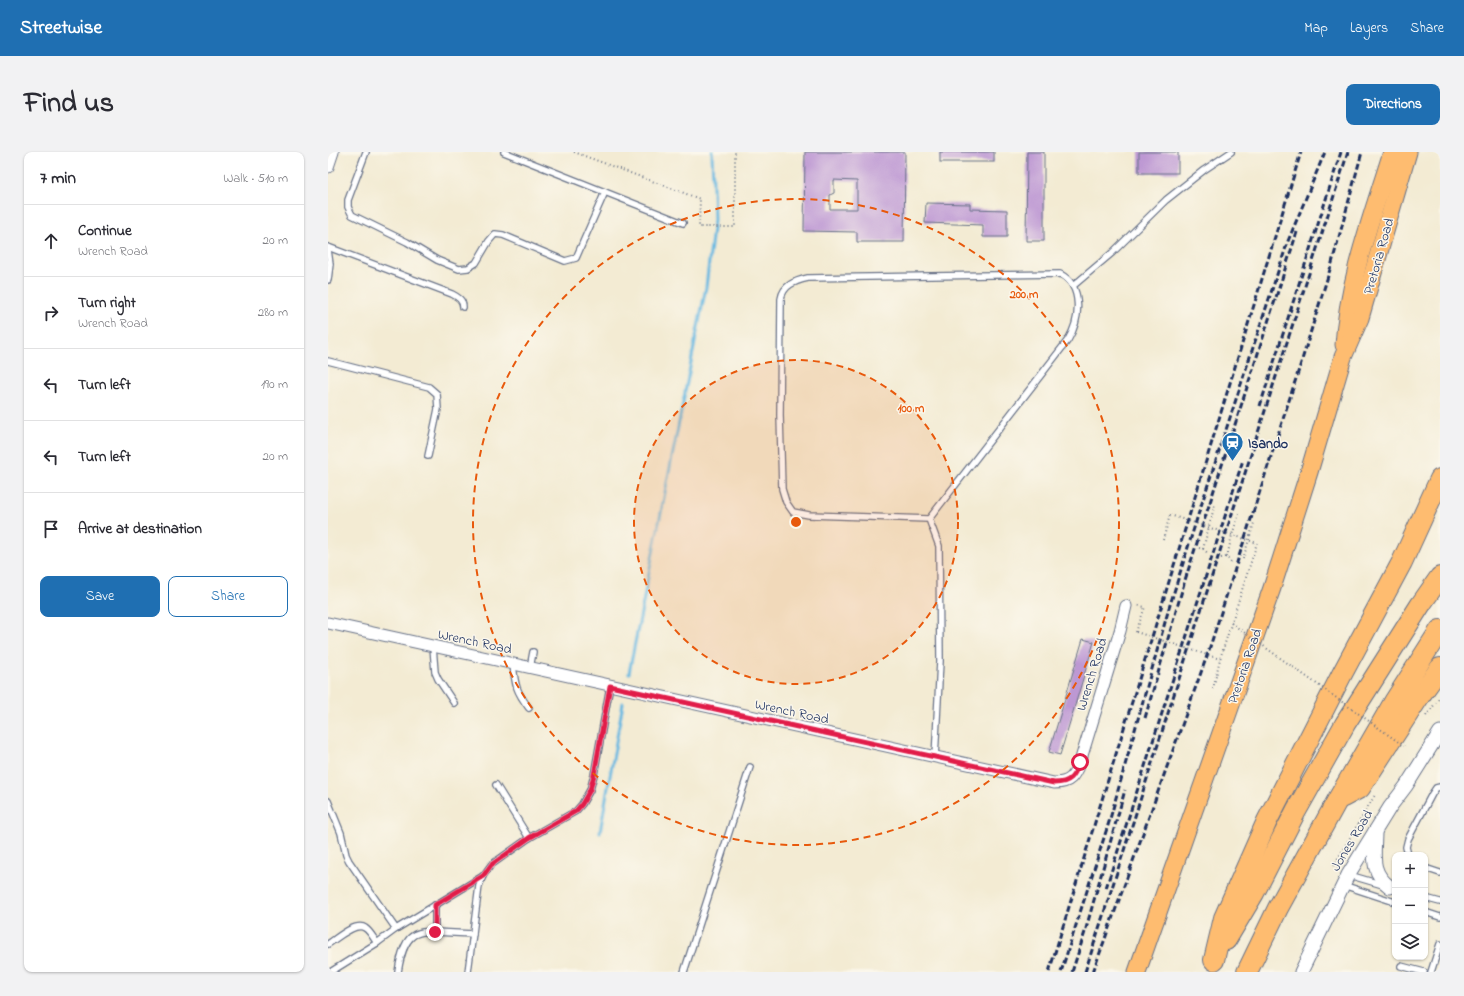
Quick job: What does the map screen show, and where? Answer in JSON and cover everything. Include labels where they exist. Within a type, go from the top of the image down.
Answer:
[{"type":"highway","points":[[1211,966],[1224,918],[1267,821],[1342,674],[1402,562],[1440,478]]},
{"type":"highway","points":[[1402,562],[1440,509]]},
{"type":"highway","points":[[1211,966],[1254,893],[1296,811],[1345,724],[1421,604],[1440,577]]},
{"type":"highway","points":[[1247,972],[1278,908],[1338,799],[1394,702],[1440,630]]},
{"type":"highway","points":[[1338,799],[1360,788],[1418,698],[1440,668]]},
{"type":"main road","name":"Pretoria Road","points":[[1343,357],[1345,320],[1359,261],[1392,152]]},
{"type":"main road","name":"Pretoria Road","points":[[1137,972],[1272,588],[1343,357],[1360,318],[1408,152]]},
{"type":"street","points":[[328,167],[333,152]]},
{"type":"street","name":"Wrench Road","points":[[328,623],[1054,783],[1066,782],[1071,779],[1080,762],[1120,631],[1126,606]]},
{"type":"street","name":"Jones Road","points":[[1301,972],[1346,880],[1375,831],[1440,732]]},
{"type":"street","points":[[1375,831],[1376,869],[1380,878],[1392,887]]},
{"type":"lane","points":[[366,152],[348,200],[348,207],[352,215],[407,242],[437,260],[459,269],[468,268],[476,262],[489,240],[495,234],[504,235],[565,261],[576,258],[605,192]]},
{"type":"lane","points":[[504,152],[684,223]]},
{"type":"lane","points":[[1074,286],[1112,253],[1166,200],[1204,170],[1231,152]]},
{"type":"lane","points":[[328,247],[452,294],[460,299],[463,307]]},
{"type":"lane","points":[[328,250],[330,264],[328,280]]},
{"type":"lane","points":[[1060,274],[1074,286],[1078,305],[1074,330],[1068,340],[929,519],[809,515],[794,512],[786,502],[782,489],[780,415],[782,292],[792,284],[808,278],[1060,274]]},
{"type":"lane","points":[[328,362],[428,388],[437,394],[438,409],[428,456]]},
{"type":"lane","points":[[929,519],[939,546],[940,662],[935,758]]},
{"type":"lane","points":[[433,647],[438,679],[454,703]]},
{"type":"lane","points":[[530,668],[533,652]]},
{"type":"lane","points":[[513,664],[515,684],[519,696],[529,708]]},
{"type":"lane","points":[[468,972],[479,886],[483,876],[491,865],[529,838],[576,811],[582,804],[590,790],[594,775],[610,686]]},
{"type":"lane","points":[[684,972],[750,767]]},
{"type":"lane","points":[[496,785],[529,838]]},
{"type":"lane","points":[[1407,852],[1406,847],[1408,839],[1432,794],[1436,788],[1440,787]]},
{"type":"lane","points":[[328,801],[341,834],[349,861],[396,929]]},
{"type":"lane","points":[[1428,869],[1440,873]]},
{"type":"lane","points":[[332,971],[377,943],[396,929],[483,876]]},
{"type":"lane","points":[[1346,880],[1392,888]]},
{"type":"lane","points":[[1346,880],[1392,901]]},
{"type":"lane","points":[[1428,899],[1440,902]]},
{"type":"lane","points":[[435,905],[435,932]]},
{"type":"lane","points":[[1428,913],[1440,917]]},
{"type":"lane","points":[[328,944],[352,928],[359,926],[365,928],[377,943]]},
{"type":"lane","points":[[398,972],[406,945],[411,937],[420,932],[473,934]]},
{"type":"lane","points":[[1431,972],[1440,944]]},
{"type":"lane","points":[[1401,966],[1424,972]]},
{"type":"path","points":[[574,152],[700,199],[699,227],[736,228],[735,152]]},
{"type":"path","points":[[1203,549],[1215,504]]},
{"type":"path","points":[[1232,564],[1227,557],[1239,514]]},
{"type":"path","points":[[1163,540],[1170,515],[1257,543],[1220,659],[1213,689]]},
{"type":"path","points":[[1243,560],[1254,523]]},
{"type":"path","points":[[1198,548],[1203,549],[1208,554]]},
{"type":"path","points":[[1221,558],[1227,557]]},
{"type":"path","points":[[1144,610],[1136,632],[1220,659]]},
{"type":"path","points":[[1231,623],[1404,746],[1400,752]]},
{"type":"path","points":[[1422,722],[1440,697]]},
{"type":"path","points":[[1334,865],[1377,792]]},
{"type":"building","points":[[805,152],[905,152],[904,242],[857,242],[857,232],[804,231]],"holes":[[[834,180],[857,181],[857,209],[830,209],[830,195],[834,193]]]},
{"type":"building","points":[[940,152],[994,152],[994,162],[940,162]]},
{"type":"building","points":[[1027,152],[1044,152],[1044,241],[1026,241]]},
{"type":"building","points":[[1139,152],[1178,152],[1178,173],[1139,173]]},
{"type":"building","points":[[926,203],[970,204],[970,209],[1007,210],[1007,237],[983,237],[983,225],[925,223]]},
{"type":"building","points":[[1083,639],[1094,642],[1060,755],[1049,752]]},
{"type":"waterway","points":[[629,673],[706,287],[714,220],[712,152]]},
{"type":"waterway","points":[[600,832],[623,703]]},
{"type":"railway","points":[[1049,972],[1301,152]]},
{"type":"railway","points":[[1061,972],[1110,819],[1169,608],[1199,512],[1288,241],[1325,152]]},
{"type":"railway","points":[[1260,406],[1341,152]]},
{"type":"railway","points":[[1085,972],[1348,152]]},
{"type":"railway","points":[[1093,972],[1208,653],[1332,263],[1362,152]]},
{"type":"railway","points":[[1145,718],[1185,580],[1297,232]]},
{"type":"railway","points":[[1106,888],[1243,460]]},
{"type":"railway","points":[[1072,972],[1085,932],[1125,790]]},
{"type":"place","name":"Isando","points":[[1232,462]]},
{"type":"route","points":[[435,932],[435,905],[483,876],[491,865],[529,838],[576,811],[582,804],[590,790],[594,775],[610,686],[1054,783],[1066,782],[1071,779],[1080,762]]}]
